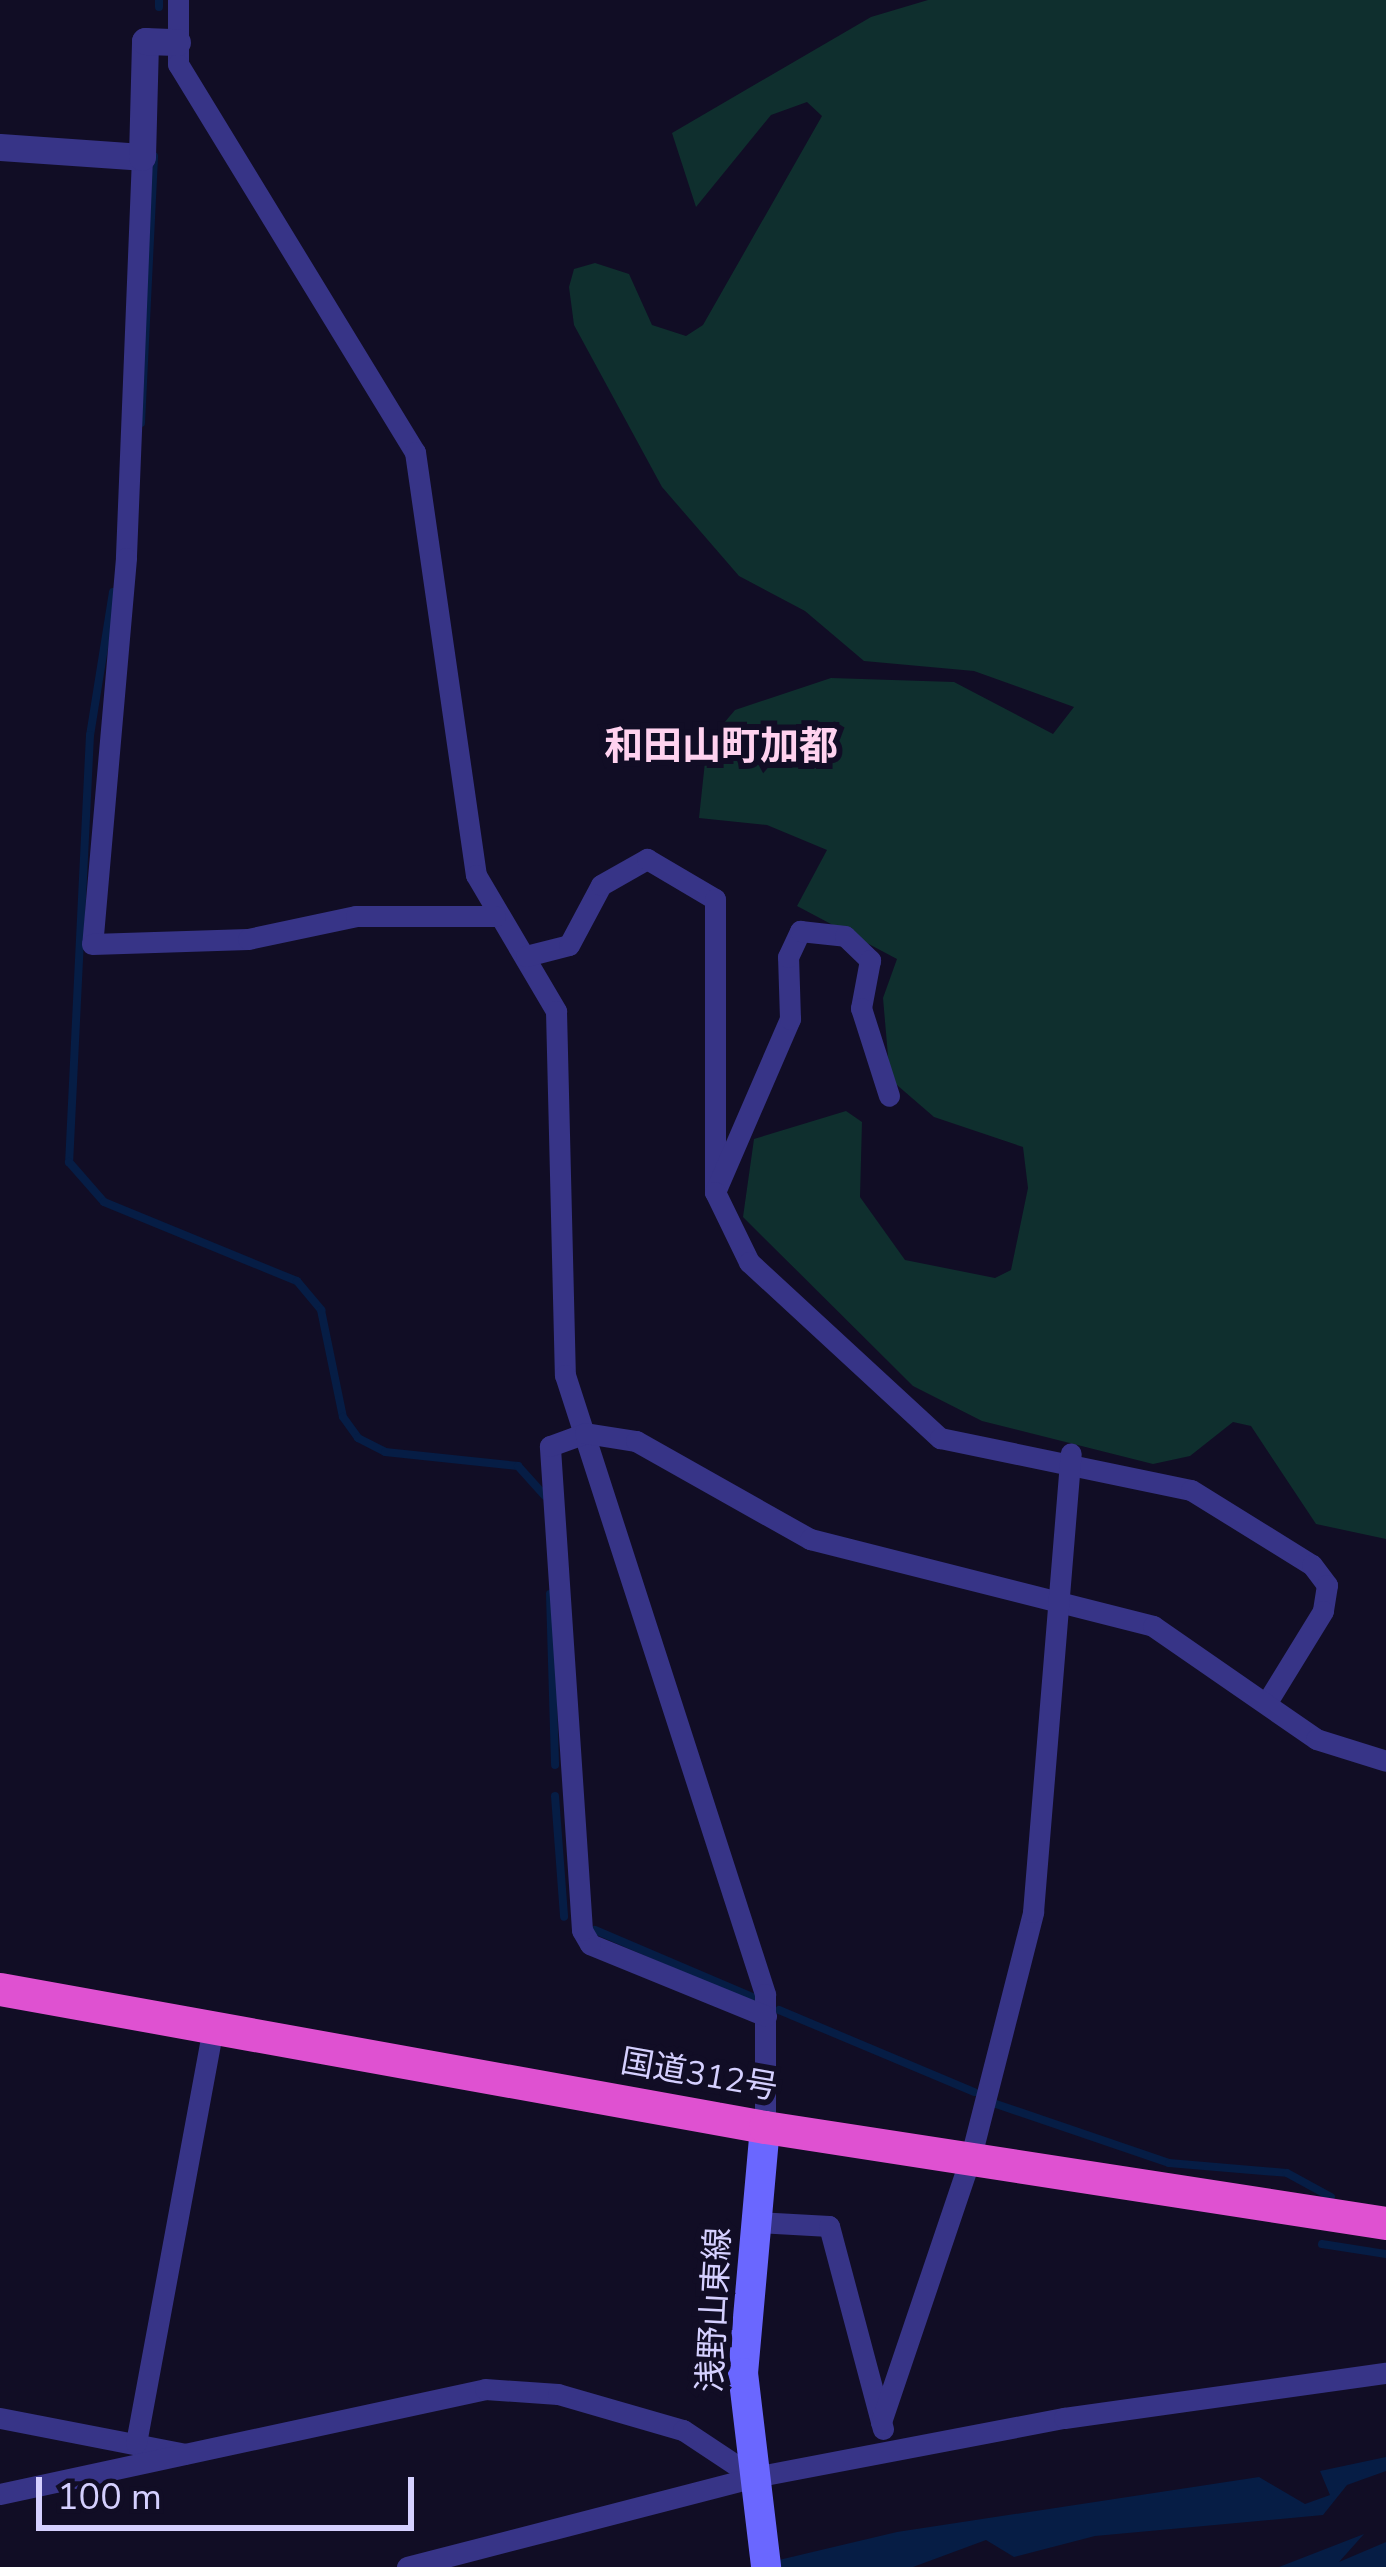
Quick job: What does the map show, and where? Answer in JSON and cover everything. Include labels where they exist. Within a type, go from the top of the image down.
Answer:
[{"type":"highway","name":"国道312号","points":[[0,1989],[214,2024],[765,2128],[1386,2223]]},
{"type":"main road","name":"浅野山東線","points":[[765,2128],[743,2373],[766,2567]]},
{"type":"street","points":[[178,0],[178,64],[416,452],[476,875],[495,916],[526,956],[556,1011],[565,1375],[766,2016],[765,2128]]},
{"type":"street","points":[[177,42],[145,41],[126,558],[92,944],[248,939],[356,916],[495,916]]},
{"type":"street","points":[[0,147],[142,157]]},
{"type":"street","points":[[526,956],[569,945],[601,885],[646,859],[716,899],[716,1192],[749,1262],[903,1412],[940,1438],[1070,1460],[1191,1490],[1312,1565],[1327,1585],[1323,1612],[1267,1702]]},
{"type":"street","points":[[716,1192],[790,1019],[788,957],[800,931],[845,936],[870,961],[861,1008],[889,1096]]},
{"type":"street","points":[[766,2016],[590,1944],[582,1930],[550,1446],[585,1433],[637,1441],[810,1539],[1153,1626],[1316,1739],[1386,1760]]},
{"type":"street","points":[[881,2422],[971,2156],[1033,1912],[1064,1600],[1070,1460]]},
{"type":"street","points":[[136,2443],[214,2024]]},
{"type":"street","points":[[755,2222],[829,2226],[888,2452]]},
{"type":"street","points":[[406,2567],[756,2488],[888,2452],[1386,2373]]},
{"type":"street","points":[[0,2494],[485,2390],[558,2394],[683,2430],[756,2488]]},
{"type":"street","points":[[0,2418],[191,2455]]},
{"type":"green space","points":[[928,0],[1386,0],[1386,1539],[1316,1524],[1251,1426],[1233,1422],[1190,1456],[1153,1464],[982,1421],[913,1386],[743,1217],[754,1139],[846,1111],[862,1122],[860,1197],[905,1260],[995,1278],[1011,1270],[1028,1188],[1023,1147],[934,1117],[890,1079],[883,998],[897,959],[797,906],[827,850],[767,825],[699,818],[707,743],[735,710],[831,678],[954,682],[1053,734],[1074,707],[974,671],[864,661],[805,611],[739,576],[662,487],[574,325],[569,287],[574,269],[595,263],[629,274],[652,325],[686,336],[703,325],[822,116],[807,102],[771,115],[696,207],[672,133],[871,17]]},
{"type":"water","points":[[1386,2457],[1386,2471],[1347,2485],[1323,2515],[1095,2536],[1014,2557],[986,2540],[913,2567],[749,2567],[897,2532],[1259,2477],[1305,2504],[1330,2495],[1320,2471]]},
{"type":"water","points":[[1364,2534],[1339,2562],[1386,2542],[1386,2567],[1279,2567]]},
{"type":"waterway","points":[[159,0],[159,7]]},
{"type":"waterway","points":[[141,423],[154,156]]},
{"type":"waterway","points":[[113,592],[90,735],[69,1162],[104,1202],[297,1281],[321,1310],[343,1417],[358,1438],[385,1452],[518,1466],[545,1496]]},
{"type":"waterway","points":[[550,1594],[555,1765]]},
{"type":"waterway","points":[[555,1796],[564,1917]]},
{"type":"waterway","points":[[595,1930],[757,1999]]},
{"type":"waterway","points":[[779,2010],[974,2092]]},
{"type":"waterway","points":[[993,2103],[1169,2163],[1287,2173],[1331,2197]]},
{"type":"waterway","points":[[1322,2244],[1386,2254]]},
{"type":"district","name":"和田山町加都","points":[[721,747]]}]
